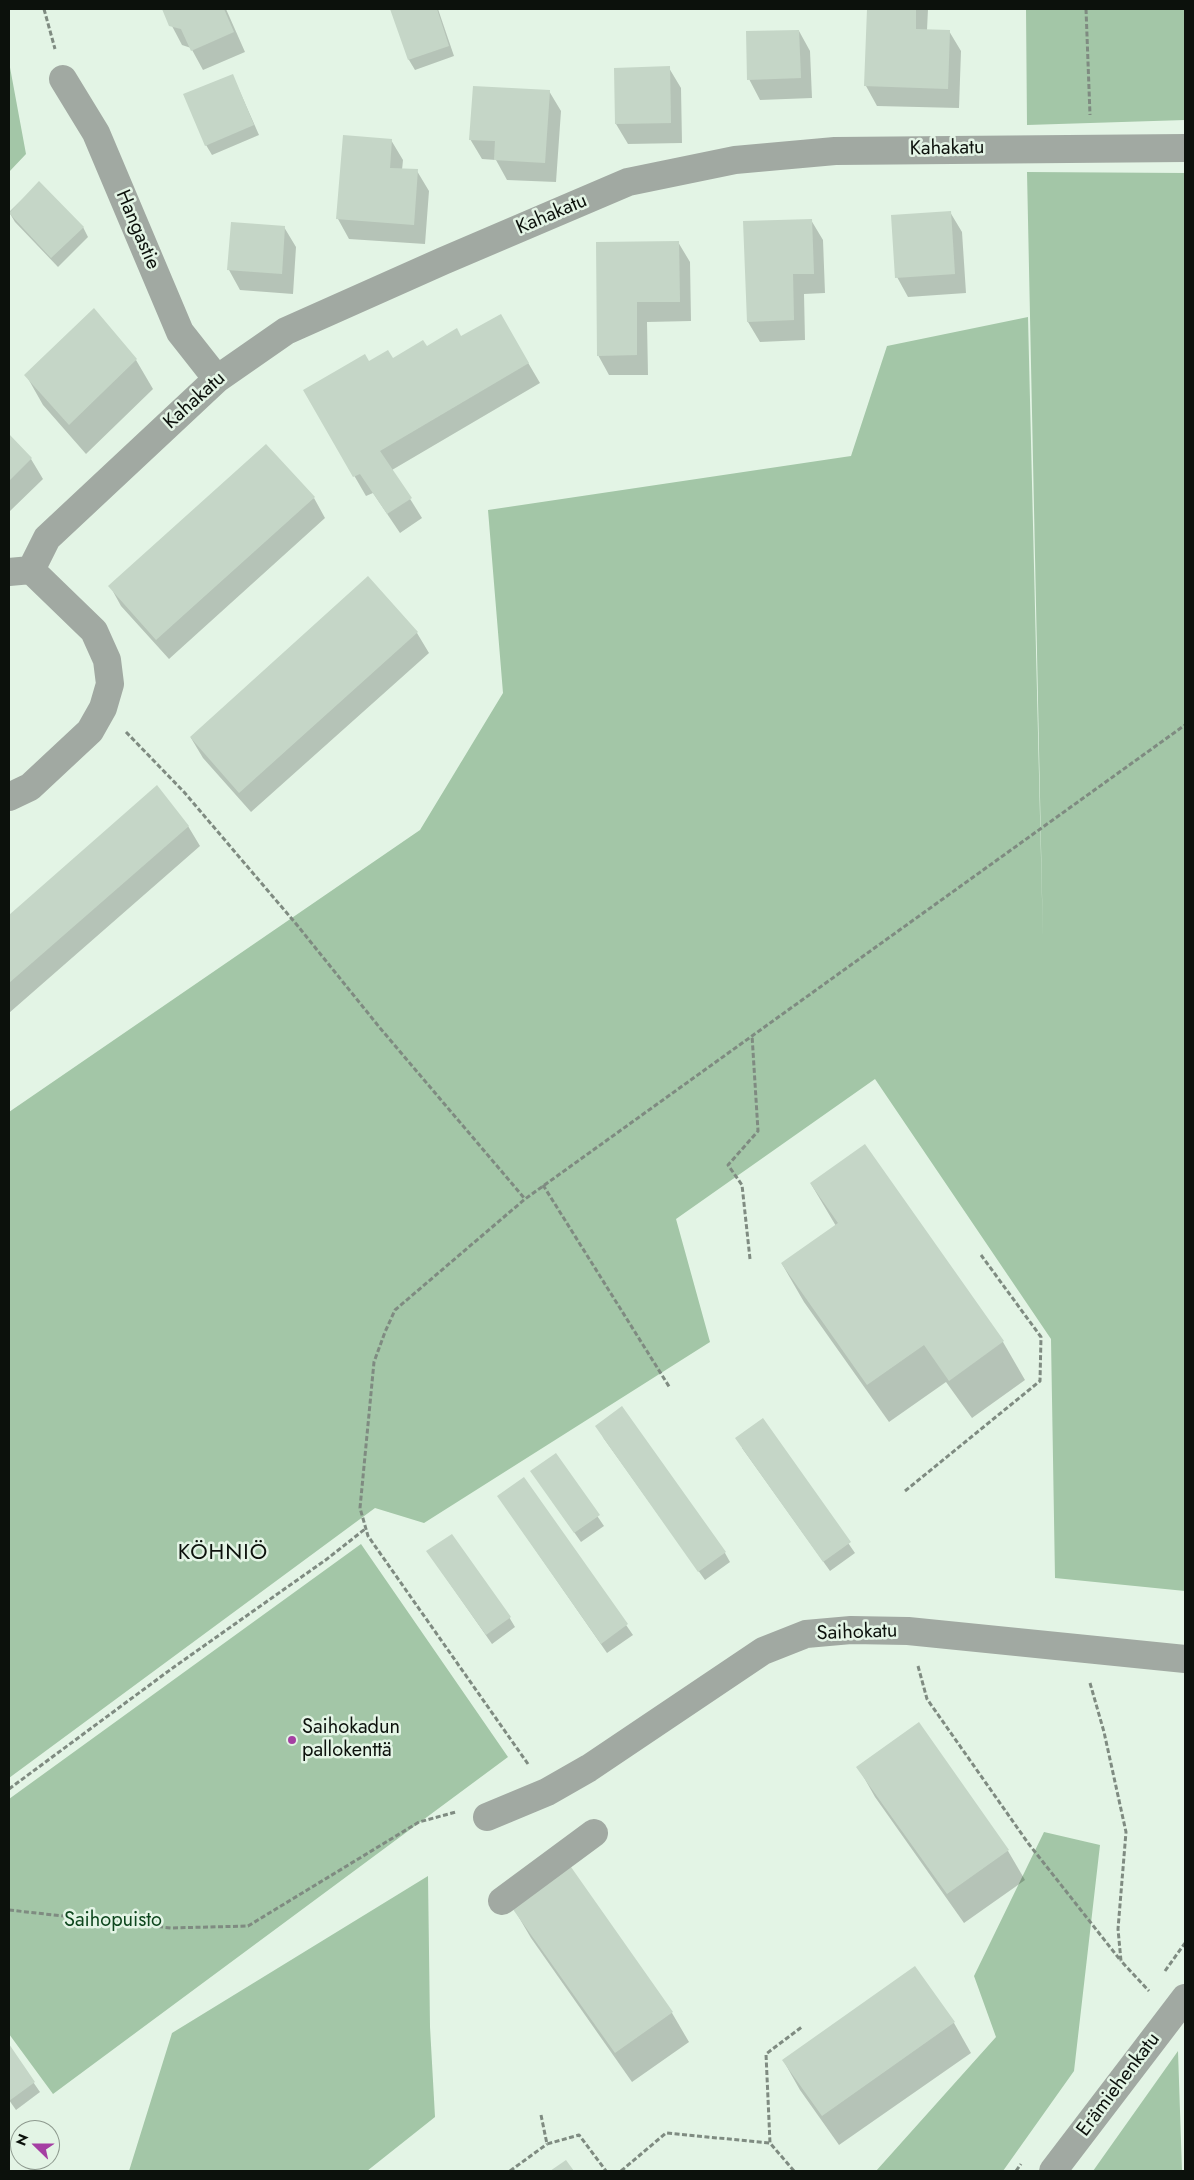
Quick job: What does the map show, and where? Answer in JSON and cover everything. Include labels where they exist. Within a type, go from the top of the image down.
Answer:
[{"type":"street","name":"Hangastie","points":[[63,79],[96,134],[180,332],[217,379]]},
{"type":"street","name":"Kahakatu","points":[[9,797],[30,787],[90,731],[103,708],[110,684],[107,660],[94,631],[20,571],[47,538],[217,379],[286,331],[628,182],[735,160],[836,151],[1092,147],[1185,148]]},
{"type":"street","name":"Saihokatu","points":[[487,1817],[547,1792],[590,1768],[763,1651],[806,1634],[851,1630],[908,1631],[1185,1660]]},
{"type":"street","points":[[502,1901],[594,1833]]},
{"type":"street","name":"Erämiehenkatu","points":[[1053,2171],[1185,1998]]},
{"type":"path","points":[[44,9],[63,79]]},
{"type":"path","points":[[1086,9],[1085,33],[1092,147]]},
{"type":"path","points":[[103,708],[184,792],[297,925],[380,1028],[525,1198]]},
{"type":"path","points":[[547,1792],[368,1536],[365,1529],[360,1508],[374,1362],[395,1310],[525,1198],[1185,725]]},
{"type":"path","points":[[750,1259],[742,1185],[728,1165],[758,1131],[752,1035]]},
{"type":"path","points":[[543,1185],[670,1388]]},
{"type":"path","points":[[905,1491],[1040,1381],[1041,1337],[981,1255]]},
{"type":"path","points":[[9,1789],[174,1667],[327,1559],[365,1529]]},
{"type":"path","points":[[908,1631],[927,1699],[1028,1844],[1121,1961],[1149,1992]]},
{"type":"path","points":[[1077,1649],[1093,1690],[1126,1832],[1118,1928],[1121,1961]]},
{"type":"path","points":[[9,1910],[171,1928],[248,1926],[419,1822],[454,1811],[487,1817]]},
{"type":"path","points":[[794,2171],[770,2143],[766,2054],[803,2026]]},
{"type":"path","points":[[541,2115],[547,2144]]},
{"type":"path","points":[[621,2171],[666,2133],[770,2143]]},
{"type":"path","points":[[510,2171],[547,2144],[580,2135],[606,2171]]},
{"type":"green space","points":[[1026,9],[1185,9],[1185,120],[1027,125]]},
{"type":"green space","points":[[9,62],[26,154],[9,172]]},
{"type":"green space","points":[[1027,172],[1185,173],[1185,1591],[1055,1578],[1051,1339],[875,1079],[676,1219],[710,1342],[424,1523],[375,1508],[9,1778],[9,1112],[420,830],[503,693],[488,510],[851,456],[887,346],[1028,317],[1043,941]]},
{"type":"green space","name":"Saihopuisto","points":[[361,1544],[508,1757],[53,2094],[9,2034],[9,1799]]},
{"type":"green space","points":[[1044,1832],[1100,1845],[1074,2071],[1003,2171],[876,2171],[996,2037],[974,1976]]},
{"type":"green space","points":[[428,1876],[430,2027],[435,2117],[367,2171],[129,2171],[172,2033]]},
{"type":"green space","points":[[1178,2051],[1182,2171],[1093,2171]]},
{"type":"building","points":[[162,9],[224,9],[234,32],[191,51],[181,29],[169,26]]},
{"type":"building","points":[[390,9],[437,9],[449,46],[408,60]]},
{"type":"building","points":[[867,9],[916,9],[916,29],[950,30],[948,89],[864,86]]},
{"type":"building","points":[[799,30],[801,78],[747,80],[746,31]]},
{"type":"building","points":[[670,66],[671,123],[615,124],[614,68]]},
{"type":"building","points":[[233,74],[254,125],[205,146],[183,94]]},
{"type":"building","points":[[473,86],[550,90],[545,163],[494,160],[495,141],[469,140]]},
{"type":"building","points":[[343,135],[392,139],[390,168],[418,169],[414,225],[336,219]]},
{"type":"building","points":[[39,181],[84,227],[51,258],[9,213]]},
{"type":"building","points":[[951,211],[955,274],[895,278],[891,215]]},
{"type":"building","points":[[812,219],[814,274],[793,274],[794,320],[747,322],[743,221]]},
{"type":"building","points":[[231,222],[285,226],[282,274],[227,270]]},
{"type":"building","points":[[679,241],[680,302],[637,302],[637,355],[597,356],[596,242]]},
{"type":"building","points":[[94,308],[137,359],[69,425],[24,375]]},
{"type":"building","points":[[501,314],[529,363],[380,451],[412,498],[387,514],[360,474],[353,477],[303,390],[365,354],[369,361],[388,350],[393,358],[423,340],[427,346],[457,328],[461,336]]},
{"type":"building","points":[[9,434],[32,458],[9,481]]},
{"type":"building","points":[[266,444],[315,497],[156,640],[108,586]]},
{"type":"building","points":[[368,576],[418,632],[239,793],[190,737]]},
{"type":"building","points":[[157,785],[189,826],[9,983],[9,915]]},
{"type":"building","points":[[865,1144],[1004,1341],[949,1381],[924,1345],[867,1385],[781,1263],[838,1223],[810,1183]]},
{"type":"building","points":[[622,1406],[726,1552],[698,1572],[595,1426]]},
{"type":"building","points":[[763,1418],[851,1542],[823,1562],[735,1438]]},
{"type":"building","points":[[556,1453],[600,1515],[574,1533],[530,1471]]},
{"type":"building","points":[[524,1477],[628,1624],[601,1644],[497,1496]]},
{"type":"building","points":[[452,1534],[511,1617],[486,1635],[426,1551]]},
{"type":"building","points":[[919,1722],[1009,1850],[947,1894],[856,1767]]},
{"type":"building","points":[[571,1867],[673,2012],[615,2053],[512,1908]]},
{"type":"building","points":[[915,1966],[955,2022],[822,2116],[782,2060]]},
{"type":"building","points":[[9,2044],[35,2082],[9,2101]]},
{"type":"building","points":[[566,2160],[574,2171],[550,2171]]},
{"type":"place","name":"Saihokadun pallokenttä","points":[[292,1740]]},
{"type":"district","name":"KÖHNIÖ","points":[[223,1554]]}]
